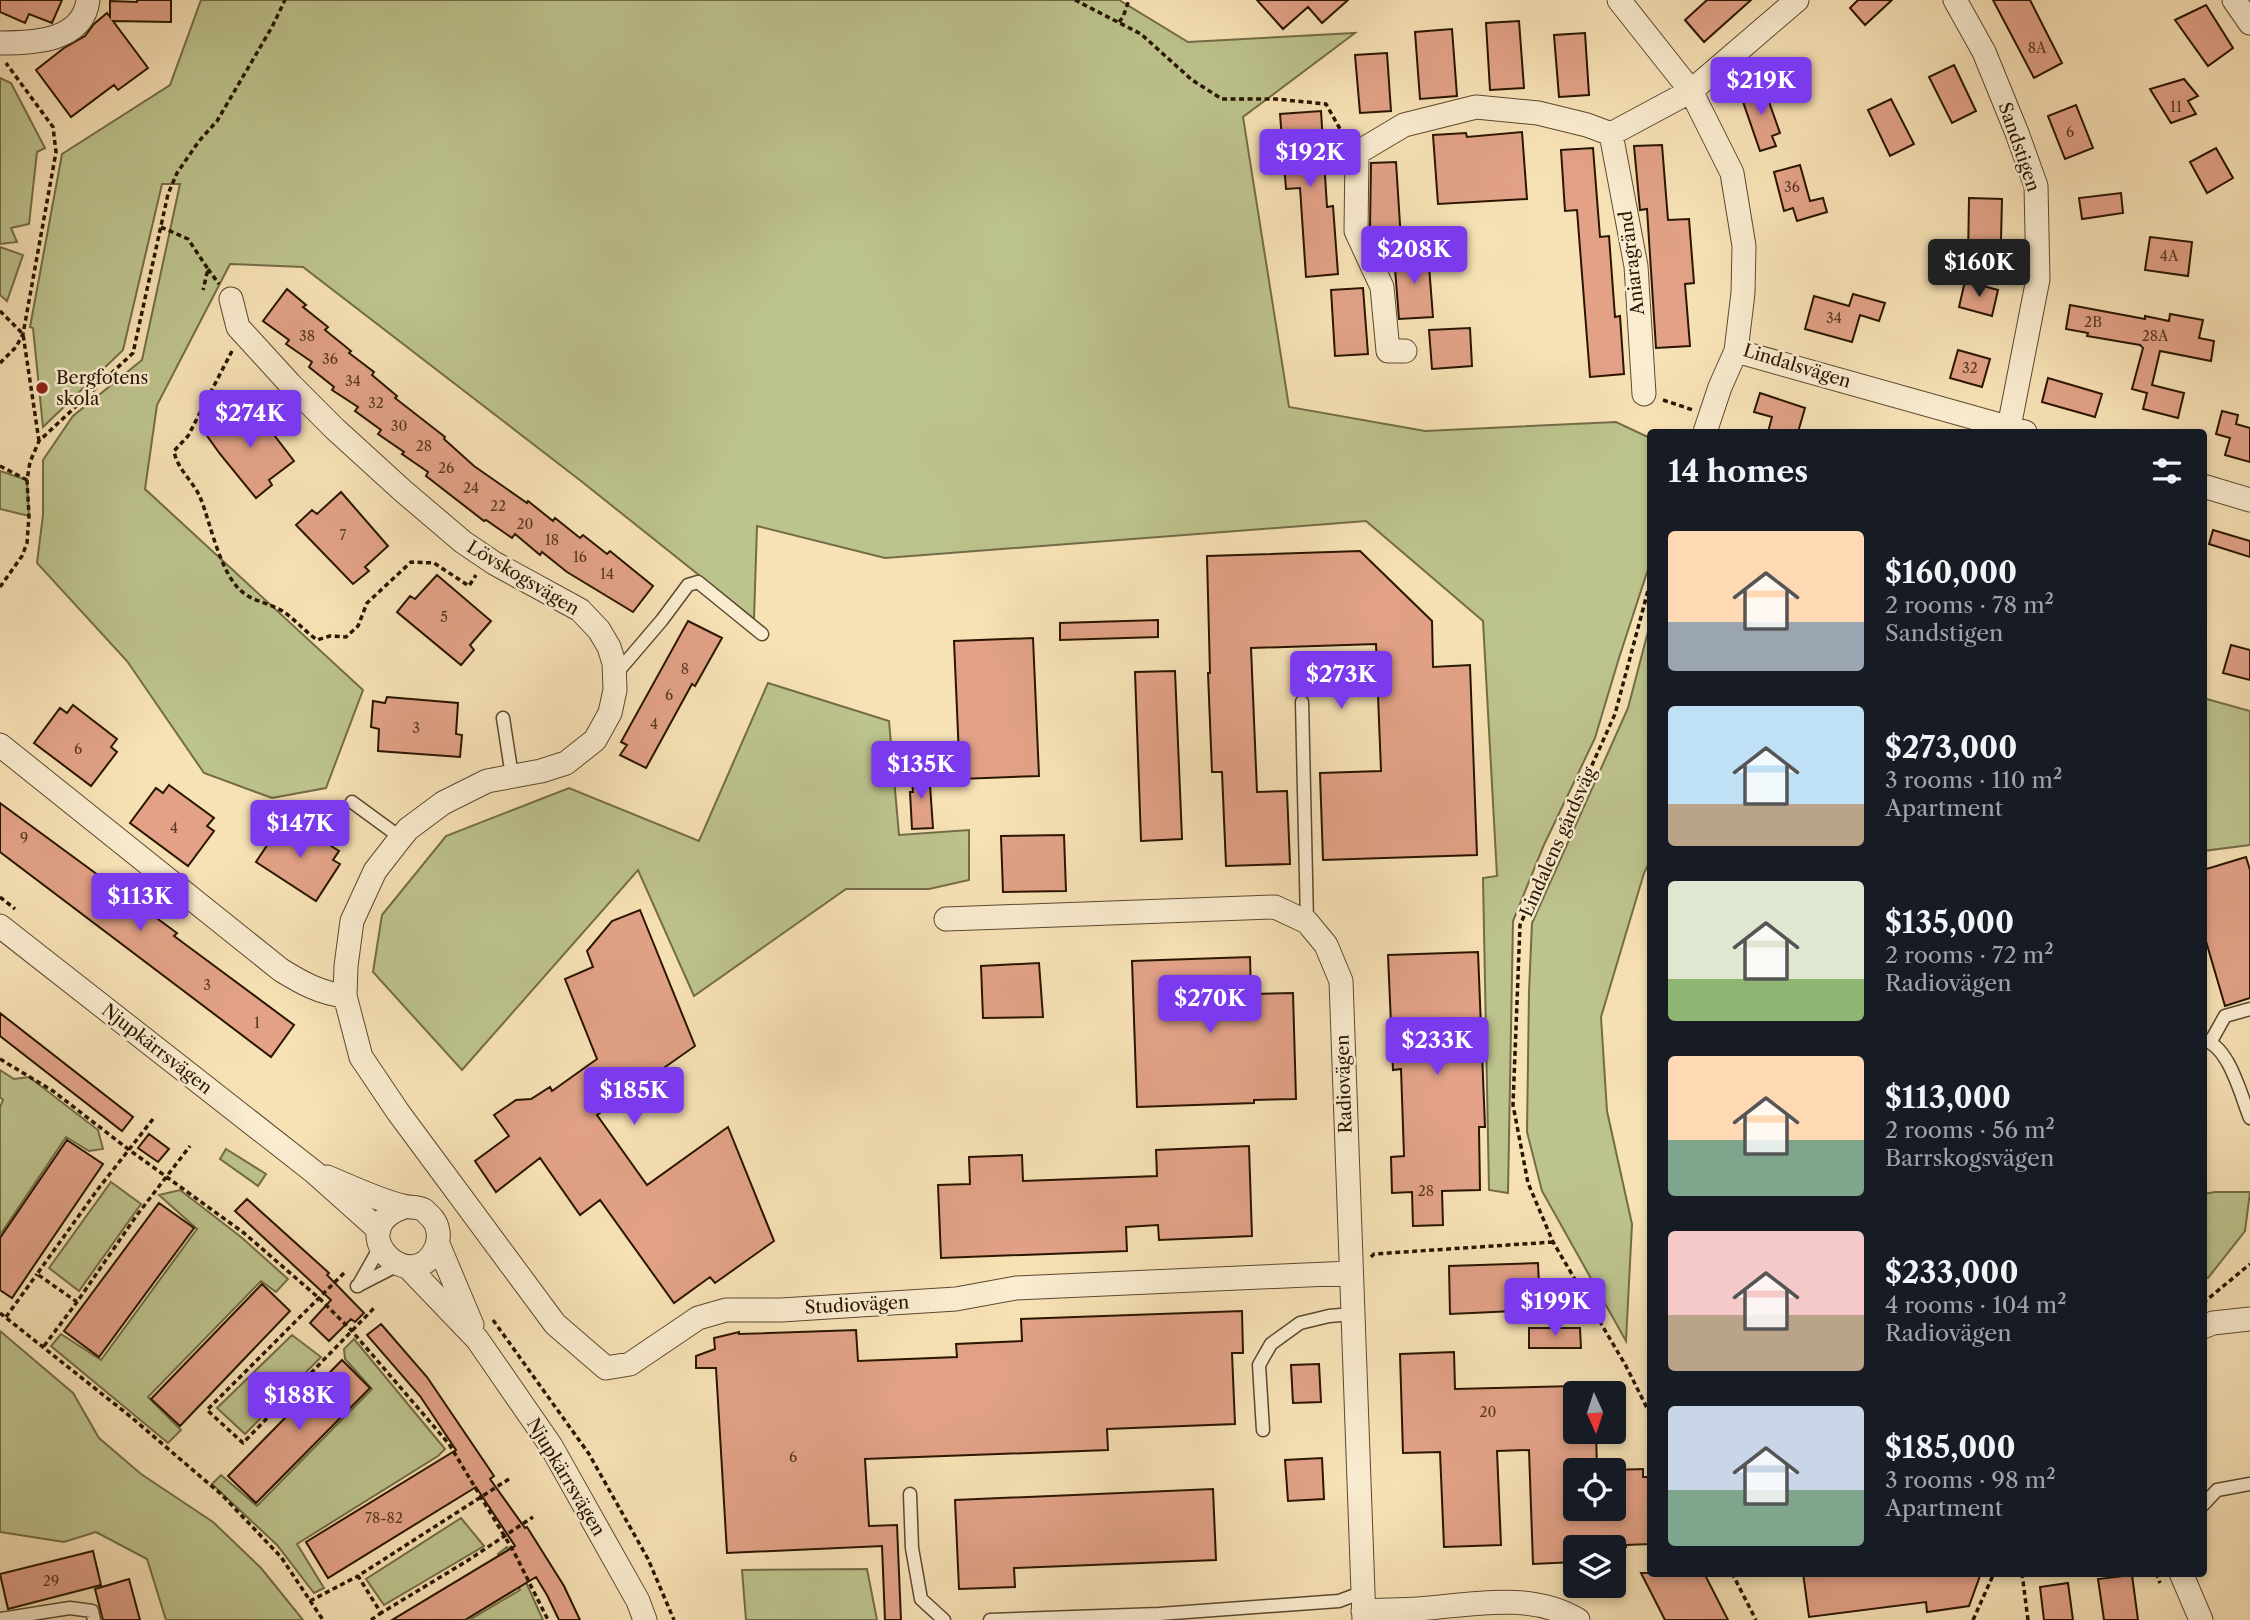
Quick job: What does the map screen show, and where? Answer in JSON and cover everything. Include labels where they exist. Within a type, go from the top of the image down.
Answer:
[{"type":"street","points":[[1,43],[50,40],[76,25],[87,10],[88,0]]},
{"type":"street","name":"Lindalsvägen","points":[[1619,0],[1691,91],[1732,173],[1744,246],[1743,293],[1736,351],[2013,429]]},
{"type":"street","points":[[1396,351],[1382,287],[1356,231],[1357,153],[1404,125],[1476,107],[1538,113],[1611,134],[1691,91],[1797,0]]},
{"type":"street","name":"Sandstigen","points":[[1955,0],[1984,52],[2036,186],[2038,279],[2017,429]]},
{"type":"street","points":[[2234,0],[2250,23]]},
{"type":"street","name":"Aniaragränd","points":[[1611,134],[1636,266],[1644,394]]},
{"type":"street","name":"Lövskogsvägen","points":[[231,299],[238,327],[290,384],[403,491],[463,542],[580,610],[599,630],[609,647],[615,690],[610,713],[595,740],[566,763],[541,771],[487,781],[443,803],[408,829],[375,871],[352,921],[345,996],[361,1057],[430,1154]]},
{"type":"street","points":[[1708,424],[1736,351]]},
{"type":"street","points":[[2207,487],[2250,500]]},
{"type":"street","points":[[0,745],[281,970],[325,994],[345,996]]},
{"type":"street","name":"Radiovägen","points":[[946,919],[1275,907],[1307,922],[1326,944],[1341,981],[1363,1608]]},
{"type":"street","name":"Njupkärrsvägen","points":[[0,926],[314,1172],[379,1239],[390,1260],[403,1266],[477,1339],[551,1447],[638,1601],[645,1620]]},
{"type":"street","name":"Studiovägen","points":[[430,1154],[555,1324],[606,1368],[630,1364],[698,1318],[726,1310],[781,1310],[956,1299],[1016,1288],[1351,1273]]},
{"type":"street","name":"Njupkärrsvägen","points":[[314,1172],[431,1216],[477,1339]]},
{"type":"street","points":[[379,1239],[386,1216],[413,1208],[436,1206],[459,1195]]},
{"type":"street","points":[[403,1266],[427,1260],[434,1253],[459,1195]]},
{"type":"street","points":[[2207,1325],[2250,1319]]},
{"type":"street","points":[[2183,1577],[2202,1620]]},
{"type":"street","points":[[1363,1608],[1519,1602],[1546,1606],[1578,1620]]},
{"type":"lane","points":[[615,676],[688,585],[698,582],[762,634]]},
{"type":"lane","points":[[1302,702],[1307,922]]},
{"type":"lane","points":[[503,718],[512,776]]},
{"type":"lane","points":[[352,802],[393,832],[399,840]]},
{"type":"lane","points":[[2250,1009],[2225,1016],[2207,1041],[2225,1055],[2250,1118]]},
{"type":"lane","points":[[379,1239],[358,1286],[403,1266]]},
{"type":"lane","points":[[1263,1430],[1259,1365],[1271,1343],[1300,1322],[1352,1314]]},
{"type":"lane","points":[[2207,1501],[2217,1490],[2250,1484]]},
{"type":"lane","points":[[910,1494],[912,1548],[921,1599],[944,1620]]},
{"type":"lane","points":[[989,1620],[1159,1614],[1339,1601],[1363,1608]]},
{"type":"lane","points":[[0,1619],[70,1608],[92,1611],[94,1620]]},
{"type":"path","points":[[0,587],[22,556],[27,543],[27,480],[30,462],[39,441],[132,353],[168,194],[177,173],[217,121],[285,0]]},
{"type":"path","points":[[1075,0],[1142,34],[1192,80],[1223,99],[1276,99],[1326,104],[1357,153]]},
{"type":"path","points":[[1119,22],[1129,0]]},
{"type":"path","points":[[0,363],[16,347],[23,334],[55,152],[53,127],[5,63],[1,43]]},
{"type":"path","points":[[161,227],[188,239],[203,260],[208,269],[203,290]]},
{"type":"path","points":[[0,311],[23,334],[39,441]]},
{"type":"path","points":[[234,347],[188,436],[174,451],[176,461],[197,490],[216,550],[234,583],[244,593],[282,611],[317,640],[330,636],[346,637],[358,626],[367,603],[411,562],[434,563],[469,586],[477,574]]},
{"type":"path","points":[[1644,394],[1708,424]]},
{"type":"path","points":[[0,466],[27,480]]},
{"type":"path","name":"Lindalens gårdsväg","points":[[1647,594],[1615,714],[1520,925],[1513,1105],[1528,1183],[1553,1242],[1626,1366],[1647,1408]]},
{"type":"path","points":[[0,1059],[53,1091],[244,1233],[320,1299],[351,1330],[449,1444],[505,1537],[548,1620]]},
{"type":"path","points":[[6,1317],[128,1149],[153,1119]]},
{"type":"path","points":[[44,1346],[190,1146]]},
{"type":"path","points":[[1351,1273],[1374,1254],[1553,1242]]},
{"type":"path","points":[[2207,1300],[2250,1264]]},
{"type":"path","points":[[37,1273],[77,1302]]},
{"type":"path","points":[[344,1273],[207,1410],[243,1443],[376,1306]]},
{"type":"path","points":[[0,1313],[131,1417],[222,1496],[281,1557],[323,1620]]},
{"type":"path","points":[[310,1601],[358,1576],[509,1479]]},
{"type":"path","points":[[371,1620],[533,1517]]},
{"type":"path","points":[[358,1576],[381,1613]]},
{"type":"path","points":[[1734,1577],[1756,1620]]},
{"type":"path","points":[[1973,1620],[1992,1577]]},
{"type":"path","points":[[2023,1577],[2028,1620]]},
{"type":"green space","points":[[201,0],[1119,0],[1188,42],[1355,33],[1243,117],[1289,407],[1425,431],[1616,422],[1647,437],[1647,572],[1595,738],[1543,847],[1513,921],[1508,1193],[1489,1190],[1483,878],[1497,876],[1483,621],[1366,521],[885,558],[757,526],[754,619],[581,481],[303,267],[230,264],[157,405],[145,489],[363,690],[326,788],[272,798],[204,773],[127,661],[37,563],[43,515],[43,460],[73,416],[142,360],[180,184],[162,184],[123,350],[43,427],[33,328],[30,327],[62,154],[170,85]]},
{"type":"green space","points":[[0,78],[11,83],[45,148],[37,152],[29,224],[11,228],[17,242],[0,244]]},
{"type":"green space","points":[[0,247],[23,255],[7,301],[0,295]]},
{"type":"green space","points":[[0,471],[27,480],[29,516],[0,509]]},
{"type":"green space","points":[[1647,635],[1647,867],[1601,1017],[1607,1111],[1632,1224],[1626,1341],[1542,1191],[1527,1132],[1532,923],[1628,708]]},
{"type":"green space","points":[[768,683],[889,721],[899,835],[969,830],[969,880],[929,889],[846,889],[694,996],[638,870],[462,1070],[373,972],[382,915],[446,836],[569,788],[699,841]]},
{"type":"green space","points":[[2207,699],[2250,711],[2250,845],[2207,850]]},
{"type":"green space","points":[[0,1070],[14,1079],[29,1077],[98,1130],[103,1149],[89,1151],[66,1137],[0,1235],[0,1107],[3,1100],[0,1097]]},
{"type":"green space","points":[[226,1149],[266,1174],[258,1186],[220,1159]]},
{"type":"green space","points":[[111,1182],[141,1204],[79,1291],[49,1268]]},
{"type":"green space","points":[[180,1190],[241,1237],[288,1279],[276,1292],[261,1281],[148,1397],[181,1430],[168,1443],[51,1346],[61,1334],[101,1360],[197,1229],[159,1195]]},
{"type":"green space","points":[[2250,1192],[2245,1231],[2208,1278],[2207,1278],[2207,1193]]},
{"type":"green space","points":[[0,1331],[73,1393],[99,1438],[141,1474],[213,1522],[261,1568],[303,1620],[166,1620],[147,1559],[96,1532],[64,1542],[0,1532]]},
{"type":"green space","points":[[292,1335],[321,1357],[245,1434],[217,1408]]},
{"type":"green space","points":[[354,1339],[445,1449],[438,1456],[297,1544],[324,1588],[314,1593],[277,1545],[212,1484],[221,1475],[257,1506],[372,1389],[345,1359],[344,1349]]},
{"type":"green space","points":[[461,1518],[484,1546],[384,1605],[366,1579]]},
{"type":"green space","points":[[507,1547],[543,1620],[469,1620],[520,1590],[498,1554]]},
{"type":"green space","points":[[867,1569],[877,1620],[746,1620],[742,1570]]},
{"type":"building","points":[[0,0],[62,0],[52,23],[29,14],[25,23],[0,12]]},
{"type":"building","points":[[171,0],[171,22],[113,21],[148,68],[118,90],[114,85],[71,117],[36,70],[64,48],[85,36],[107,13],[110,17],[110,1]]},
{"type":"building","points":[[1257,0],[1348,0],[1322,23],[1308,7],[1283,29]]},
{"type":"building","points":[[1707,0],[1751,0],[1704,42],[1685,20]]},
{"type":"building","points":[[1858,0],[1892,0],[1865,25],[1850,8]]},
{"type":"building","points":[[1993,0],[2030,0],[2062,63],[2034,78]]},
{"type":"building","points":[[2206,5],[2233,48],[2208,66],[2175,20]]},
{"type":"building","points":[[1519,21],[1524,88],[1490,90],[1486,23]]},
{"type":"building","points":[[1452,29],[1457,96],[1420,99],[1415,32]]},
{"type":"building","points":[[1585,33],[1589,95],[1559,97],[1554,35]]},
{"type":"building","points":[[1387,53],[1391,111],[1360,113],[1355,55]]},
{"type":"building","points":[[1954,65],[1976,111],[1952,123],[1929,77]]},
{"type":"building","points":[[2184,79],[2198,96],[2188,101],[2196,114],[2171,123],[2150,89]]},
{"type":"building","points":[[1763,85],[1780,133],[1772,136],[1776,146],[1760,151],[1740,93]]},
{"type":"building","points":[[1891,99],[1914,144],[1890,156],[1868,110]]},
{"type":"building","points":[[2076,105],[2093,148],[2065,159],[2048,116]]},
{"type":"building","points":[[1321,111],[1327,207],[1333,206],[1338,274],[1306,277],[1300,188],[1286,189],[1280,114]]},
{"type":"building","points":[[1522,132],[1527,199],[1438,204],[1433,135],[1466,133],[1467,137]]},
{"type":"building","points":[[1662,145],[1668,220],[1689,219],[1694,283],[1685,284],[1690,346],[1656,348],[1647,209],[1640,210],[1634,146]]},
{"type":"building","points":[[1593,148],[1600,237],[1609,236],[1615,317],[1620,316],[1624,374],[1590,377],[1577,210],[1565,211],[1561,150]]},
{"type":"building","points":[[2216,148],[2233,178],[2207,193],[2190,162]]},
{"type":"building","points":[[1396,162],[1401,240],[1376,242],[1370,228],[1371,163]]},
{"type":"building","points":[[1800,165],[1810,201],[1823,198],[1827,212],[1797,221],[1793,208],[1784,211],[1774,172]]},
{"type":"building","points":[[2121,193],[2123,213],[2082,219],[2079,198]]},
{"type":"building","points":[[1969,198],[2002,199],[2001,240],[2010,240],[2010,259],[1968,259]]},
{"type":"building","points":[[2150,237],[2192,242],[2188,276],[2145,270]]},
{"type":"building","points":[[1428,253],[1433,317],[1399,319],[1394,256]]},
{"type":"building","points":[[1965,281],[1998,290],[1992,316],[1959,307]]},
{"type":"building","points":[[1363,288],[1368,354],[1335,356],[1331,290]]},
{"type":"building","points":[[287,289],[306,305],[303,307],[328,327],[325,330],[351,351],[349,353],[374,372],[372,375],[397,396],[395,398],[445,437],[444,439],[474,466],[527,503],[528,501],[553,521],[555,518],[580,538],[583,535],[607,554],[610,551],[653,586],[633,612],[567,572],[542,552],[540,555],[515,534],[512,538],[484,521],[426,476],[428,472],[402,454],[404,452],[378,434],[381,430],[355,411],[358,407],[332,390],[334,387],[309,367],[312,362],[286,344],[289,340],[263,321]]},
{"type":"building","points":[[1853,294],[1885,303],[1879,321],[1860,315],[1852,342],[1805,329],[1814,296],[1849,306]]},
{"type":"building","points":[[2070,305],[2145,319],[2145,316],[2169,321],[2170,314],[2203,320],[2199,338],[2214,341],[2211,361],[2160,351],[2152,385],[2184,393],[2178,418],[2143,409],[2147,393],[2132,389],[2143,348],[2140,345],[2087,336],[2088,333],[2066,329]]},
{"type":"building","points":[[1470,328],[1472,366],[1432,369],[1429,330]]},
{"type":"building","points":[[1958,350],[1990,359],[1982,387],[1950,378]]},
{"type":"building","points":[[2048,378],[2102,394],[2095,417],[2042,402]]},
{"type":"building","points":[[1760,393],[1805,408],[1799,429],[1769,429],[1772,417],[1754,412]]},
{"type":"building","points":[[251,405],[294,461],[269,480],[272,485],[256,498],[205,433],[222,420],[226,424]]},
{"type":"building","points":[[2222,411],[2238,415],[2236,424],[2250,428],[2250,462],[2225,455],[2230,438],[2216,434]]},
{"type":"building","points":[[341,492],[388,546],[365,567],[369,571],[353,584],[296,525],[312,510],[317,514]]},
{"type":"building","points":[[2213,530],[2250,541],[2250,557],[2209,544]]},
{"type":"building","points":[[1360,551],[1432,621],[1433,667],[1470,665],[1477,855],[1323,860],[1320,773],[1381,771],[1376,644],[1251,648],[1257,792],[1287,791],[1290,864],[1226,866],[1222,772],[1212,772],[1207,556]]},
{"type":"building","points":[[437,575],[491,621],[470,645],[474,650],[461,665],[397,612],[410,596],[415,599]]},
{"type":"building","points":[[1158,620],[1158,637],[1060,640],[1060,623]]},
{"type":"building","points":[[688,621],[722,638],[695,686],[692,684],[646,768],[620,755],[627,745],[621,742]]},
{"type":"building","points":[[1033,638],[1039,776],[960,779],[954,641]]},
{"type":"building","points":[[2231,645],[2250,650],[2250,680],[2223,673]]},
{"type":"building","points":[[1175,671],[1182,839],[1141,841],[1135,672]]},
{"type":"building","points":[[387,697],[458,703],[456,734],[462,735],[460,757],[378,751],[379,729],[371,727],[373,701],[385,703]]},
{"type":"building","points":[[73,705],[117,739],[111,747],[117,752],[91,786],[34,743],[60,708],[67,713]]},
{"type":"building","points":[[929,771],[933,828],[912,829],[911,772]]},
{"type":"building","points":[[169,785],[214,818],[207,826],[214,831],[188,866],[130,823],[156,788],[163,793]]},
{"type":"building","points":[[0,803],[177,933],[174,936],[294,1025],[271,1057],[0,852]]},
{"type":"building","points":[[292,821],[339,851],[333,860],[340,864],[316,901],[256,862],[280,826],[286,830]]},
{"type":"building","points":[[1064,835],[1066,891],[1003,892],[1001,836]]},
{"type":"building","points":[[2246,857],[2250,870],[2250,998],[2225,1006],[2207,945],[2207,869]]},
{"type":"building","points":[[640,910],[695,1046],[597,1115],[647,1185],[728,1127],[774,1241],[715,1283],[710,1277],[674,1303],[600,1200],[580,1215],[540,1158],[496,1192],[475,1161],[509,1136],[494,1115],[516,1100],[531,1099],[550,1087],[552,1091],[597,1059],[565,979],[593,967],[587,951],[612,921]]},
{"type":"building","points":[[1478,952],[1485,1127],[1479,1127],[1480,1190],[1442,1191],[1443,1225],[1413,1226],[1412,1192],[1392,1193],[1391,1157],[1404,1156],[1401,1069],[1393,1070],[1388,955]]},
{"type":"building","points":[[1250,957],[1251,994],[1293,993],[1296,1099],[1137,1107],[1132,961]]},
{"type":"building","points":[[1039,963],[1043,1017],[983,1018],[981,966]]},
{"type":"building","points":[[0,1013],[133,1117],[122,1131],[0,1036]]},
{"type":"building","points":[[149,1134],[169,1149],[158,1162],[138,1148]]},
{"type":"building","points":[[67,1140],[103,1164],[12,1298],[0,1290],[0,1238]]},
{"type":"building","points":[[1249,1146],[1252,1236],[1159,1240],[1158,1225],[1126,1227],[1127,1251],[941,1258],[938,1185],[970,1184],[969,1157],[1022,1155],[1023,1181],[1157,1176],[1156,1150]]},
{"type":"building","points":[[247,1199],[329,1273],[327,1275],[364,1313],[355,1322],[351,1319],[329,1341],[310,1323],[331,1300],[235,1211]]},
{"type":"building","points":[[159,1203],[194,1228],[99,1357],[64,1331]]},
{"type":"building","points":[[1538,1263],[1540,1310],[1450,1314],[1449,1266]]},
{"type":"building","points":[[262,1284],[290,1311],[180,1426],[151,1399]]},
{"type":"building","points":[[1242,1311],[1243,1353],[1232,1353],[1235,1424],[1107,1429],[1108,1450],[865,1459],[869,1526],[897,1525],[901,1620],[885,1620],[882,1546],[727,1553],[716,1368],[696,1368],[696,1356],[715,1349],[714,1338],[739,1332],[856,1330],[858,1361],[957,1357],[956,1344],[1022,1341],[1021,1319]]},
{"type":"building","points":[[381,1324],[427,1377],[494,1476],[490,1479],[525,1528],[527,1527],[564,1586],[580,1620],[559,1620],[536,1577],[465,1620],[392,1620],[515,1546],[476,1487],[328,1578],[306,1542],[456,1450],[420,1396],[367,1335]]},
{"type":"building","points":[[1529,1328],[1580,1328],[1581,1348],[1529,1348]]},
{"type":"building","points":[[1454,1352],[1455,1389],[1563,1386],[1563,1444],[1596,1444],[1597,1458],[1563,1458],[1563,1521],[1626,1521],[1626,1470],[1643,1469],[1643,1477],[1647,1477],[1647,1544],[1626,1545],[1626,1535],[1563,1535],[1563,1563],[1533,1564],[1529,1450],[1497,1451],[1501,1545],[1444,1547],[1440,1452],[1403,1453],[1400,1354]]},
{"type":"building","points":[[342,1360],[370,1388],[256,1503],[228,1476]]},
{"type":"building","points":[[1319,1364],[1321,1402],[1293,1403],[1291,1365]]},
{"type":"building","points":[[1322,1458],[1324,1499],[1288,1501],[1285,1460]]},
{"type":"building","points":[[1213,1489],[1216,1560],[1014,1568],[1015,1587],[959,1589],[955,1500]]},
{"type":"building","points":[[93,1551],[101,1585],[8,1609],[0,1574]]},
{"type":"building","points":[[1641,1573],[1647,1573],[1647,1577],[1706,1577],[1728,1620],[1665,1620]]},
{"type":"building","points":[[1804,1577],[1980,1577],[1969,1606],[1927,1612],[1926,1602],[1809,1617]]},
{"type":"building","points":[[2132,1577],[2138,1620],[2104,1620],[2098,1579]]},
{"type":"building","points":[[129,1579],[140,1620],[103,1620],[95,1589]]},
{"type":"building","points":[[2068,1583],[2073,1620],[2044,1620],[2040,1587]]},
{"type":"place","name":"Bergfotens skola","points":[[42,388]]}]
